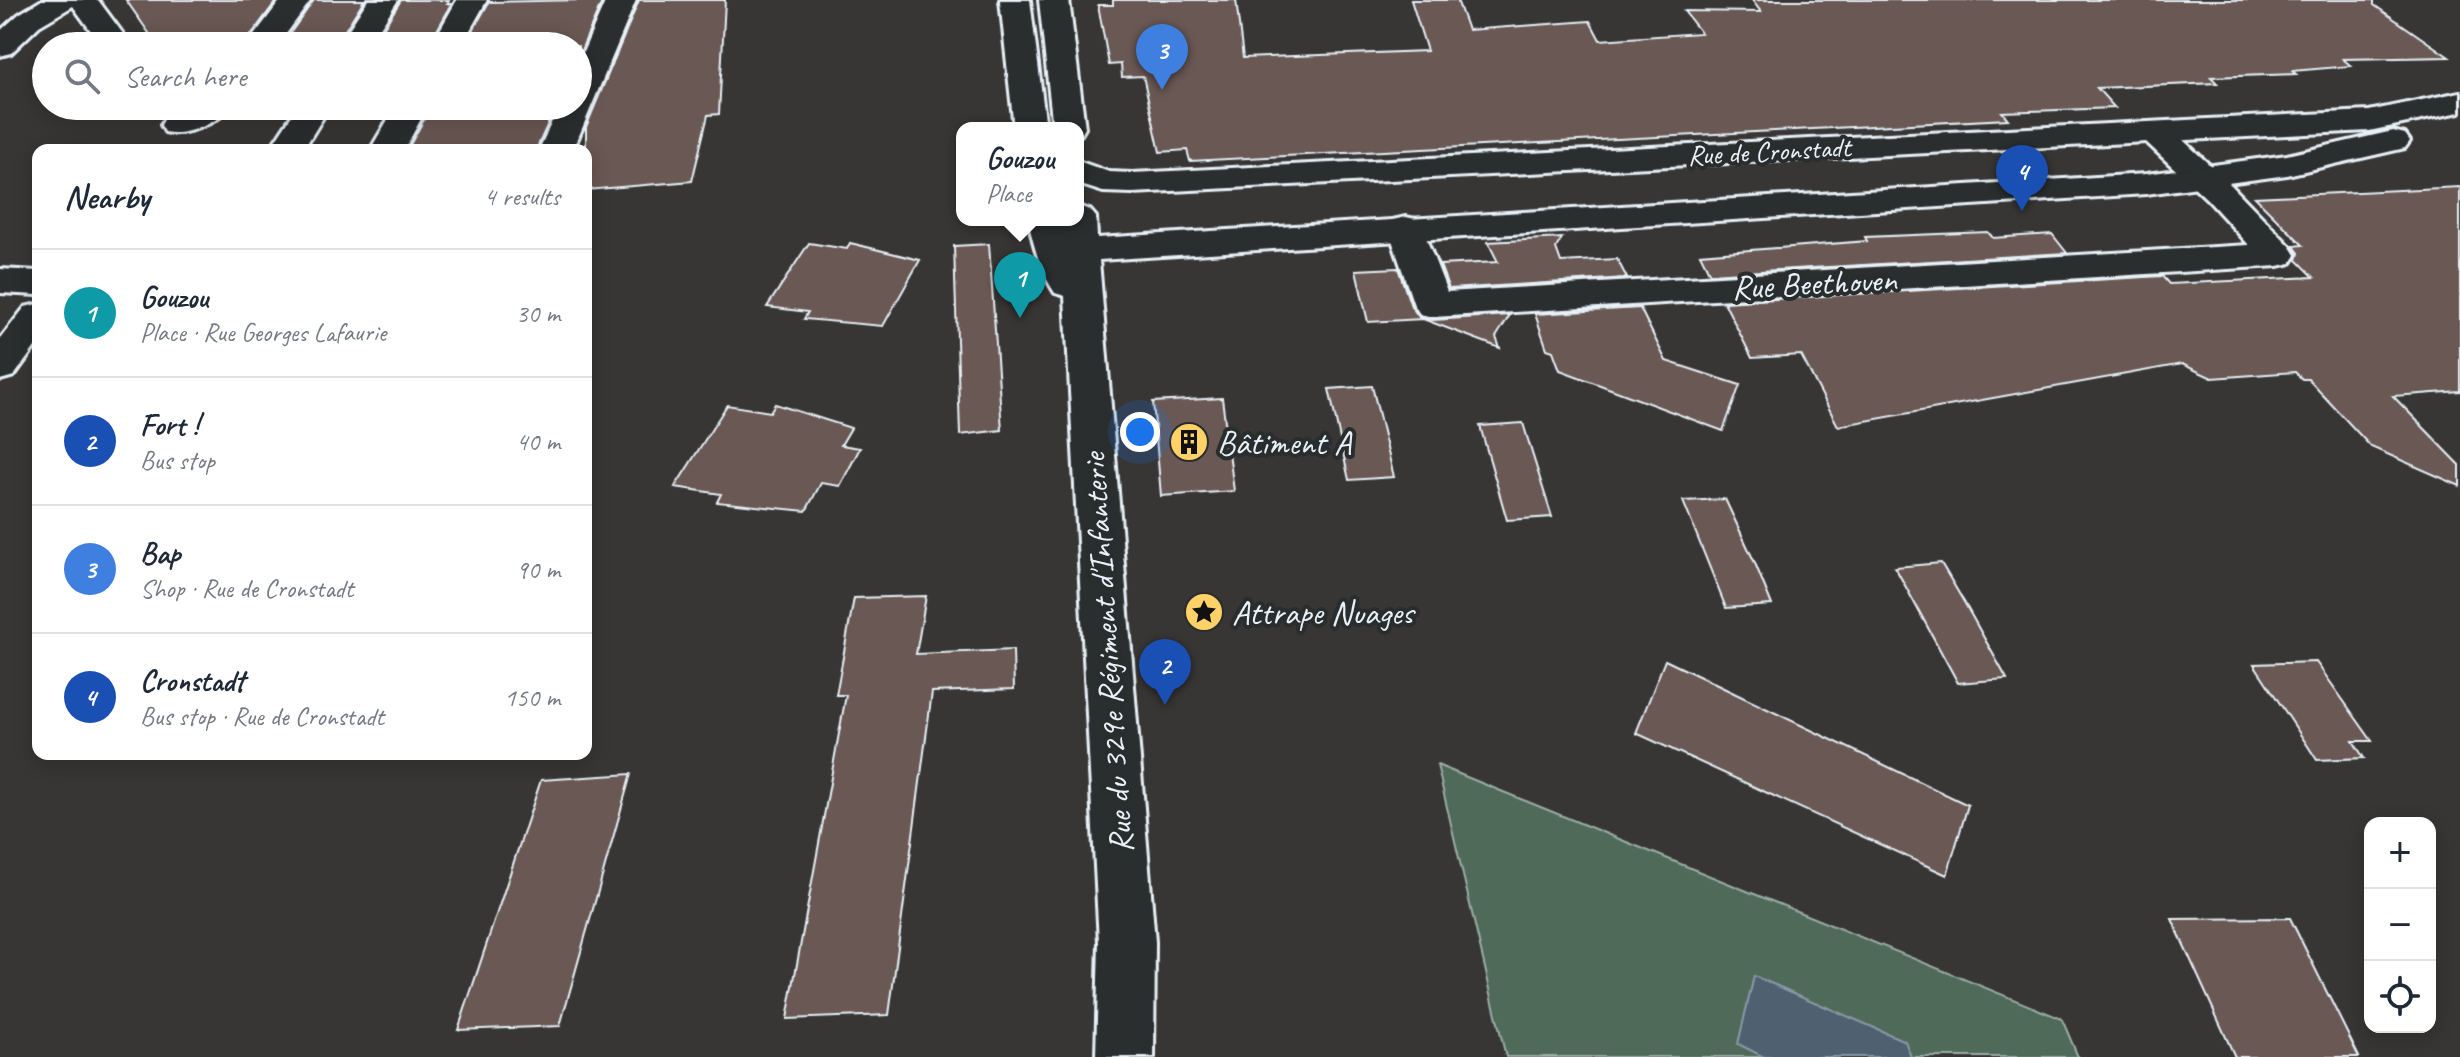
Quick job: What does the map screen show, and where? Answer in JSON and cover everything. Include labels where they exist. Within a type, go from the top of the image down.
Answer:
[{"type":"street","points":[[0,47],[29,20],[63,0]]},
{"type":"street","points":[[83,0],[107,32]]},
{"type":"street","points":[[272,32],[296,0]]},
{"type":"street","points":[[362,32],[383,0]]},
{"type":"street","points":[[454,32],[472,0]]},
{"type":"street","points":[[592,67],[621,0]]},
{"type":"street","points":[[1015,0],[1029,122]]},
{"type":"street","points":[[1054,0],[1068,122]]},
{"type":"street","name":"Rue de Cronstadt","points":[[1084,174],[1103,182],[1132,183],[2156,133],[2369,121],[2460,102]]},
{"type":"street","points":[[290,144],[305,120]]},
{"type":"street","points":[[390,144],[404,120]]},
{"type":"street","points":[[559,144],[569,120]]},
{"type":"street","name":"Rue de Cronstadt","points":[[1080,233],[1406,228],[1995,195],[2204,178],[2287,165],[2460,129]]},
{"type":"street","points":[[2156,133],[2204,178]]},
{"type":"street","name":"Rue Beethoven","points":[[1406,228],[1433,305],[2278,255],[2204,178]]},
{"type":"street","points":[[1047,226],[1065,281],[1084,306]]},
{"type":"street","name":"Rue du 329e Régiment d'Infanterie","points":[[1080,233],[1127,942],[1125,1057]]},
{"type":"street","points":[[0,281],[32,283]]},
{"type":"street","points":[[0,367],[32,324]]},
{"type":"green space","points":[[1437,765],[2062,1019],[2078,1057],[1506,1057]]},
{"type":"water","points":[[1754,976],[1905,1041],[1911,1057],[1764,1057],[1738,1044]]},
{"type":"building","points":[[126,0],[277,0],[253,32],[148,32]]},
{"type":"building","points":[[314,0],[364,0],[344,32],[291,32]]},
{"type":"building","points":[[401,0],[449,0],[447,4],[452,4],[436,32],[381,32]]},
{"type":"building","points":[[603,0],[589,32],[472,32],[489,2]]},
{"type":"building","points":[[639,0],[725,0],[719,114],[708,115],[692,181],[592,189],[592,144],[586,144],[586,127],[592,120],[592,113]]},
{"type":"building","points":[[1113,0],[1236,0],[1243,58],[1427,51],[1411,0],[1457,0],[1468,30],[1590,21],[1600,40],[1701,33],[1684,11],[1761,12],[1752,0],[2374,0],[2374,5],[2449,57],[2343,59],[2351,66],[2292,71],[2296,74],[2211,77],[2217,83],[2097,88],[2115,108],[2002,112],[2008,119],[1190,161],[1187,150],[1160,152],[1143,76],[1122,77],[1121,64],[1109,65],[1098,5],[1113,5]]},
{"type":"building","points":[[424,120],[550,120],[539,144],[410,144]]},
{"type":"building","points":[[2460,187],[2460,391],[2393,396],[2460,465],[2460,486],[2371,447],[2308,379],[2302,379],[2295,372],[2212,378],[2182,364],[1838,426],[1801,355],[1752,358],[1724,302],[2162,276],[2169,284],[2314,277],[2297,260],[2299,253],[2294,246],[2303,245],[2255,197]]},
{"type":"building","points":[[1988,232],[1993,238],[2052,234],[2067,253],[1710,274],[1700,254],[1867,241],[1865,237]]},
{"type":"building","points":[[1562,238],[1556,248],[1561,262],[1617,259],[1627,278],[1449,289],[1440,265],[1498,262],[1488,242]]},
{"type":"building","points":[[809,243],[847,249],[850,243],[920,260],[883,326],[804,319],[808,312],[767,307]]},
{"type":"building","points":[[989,244],[1002,430],[960,435],[954,246]]},
{"type":"building","points":[[1398,268],[1411,306],[1419,317],[1433,320],[1510,315],[1496,337],[1500,348],[1423,319],[1368,322],[1356,270]]},
{"type":"building","points":[[1640,308],[1666,361],[1740,385],[1723,431],[1560,370],[1553,351],[1547,349],[1535,314]]},
{"type":"building","points":[[1372,386],[1394,477],[1349,480],[1329,389]]},
{"type":"building","name":"Bâtiment A","points":[[1222,398],[1234,491],[1161,496],[1153,402]]},
{"type":"building","points":[[775,404],[851,428],[841,445],[860,448],[840,486],[821,483],[806,511],[717,502],[721,494],[675,487],[727,405],[770,412]]},
{"type":"building","points":[[1523,423],[1552,517],[1507,520],[1480,426]]},
{"type":"building","points":[[1725,499],[1772,605],[1726,608],[1683,501]]},
{"type":"building","points":[[1941,563],[2007,679],[1958,683],[1895,567]]},
{"type":"building","points":[[926,596],[916,654],[1013,650],[1014,689],[932,692],[889,1015],[787,1019],[846,695],[836,695],[854,598]]},
{"type":"building","points":[[1665,660],[1968,805],[1947,875],[1636,733]]},
{"type":"building","points":[[2316,662],[2372,741],[2353,741],[2364,758],[2317,760],[2254,664]]},
{"type":"building","points":[[631,774],[560,1026],[458,1030],[541,780]]},
{"type":"building","points":[[2290,918],[2359,1057],[2235,1057],[2172,919]]},
{"type":"place","name":"Bap","points":[[1162,90]]},
{"type":"place","name":"Cronstadt","points":[[2022,211]]},
{"type":"place","name":"Gouzou","points":[[1020,318]]},
{"type":"place","name":"Bâtiment A","points":[[1189,442]]},
{"type":"place","name":"Attrape Nuages","points":[[1204,612]]},
{"type":"place","name":"Fort !","points":[[1165,705]]}]
